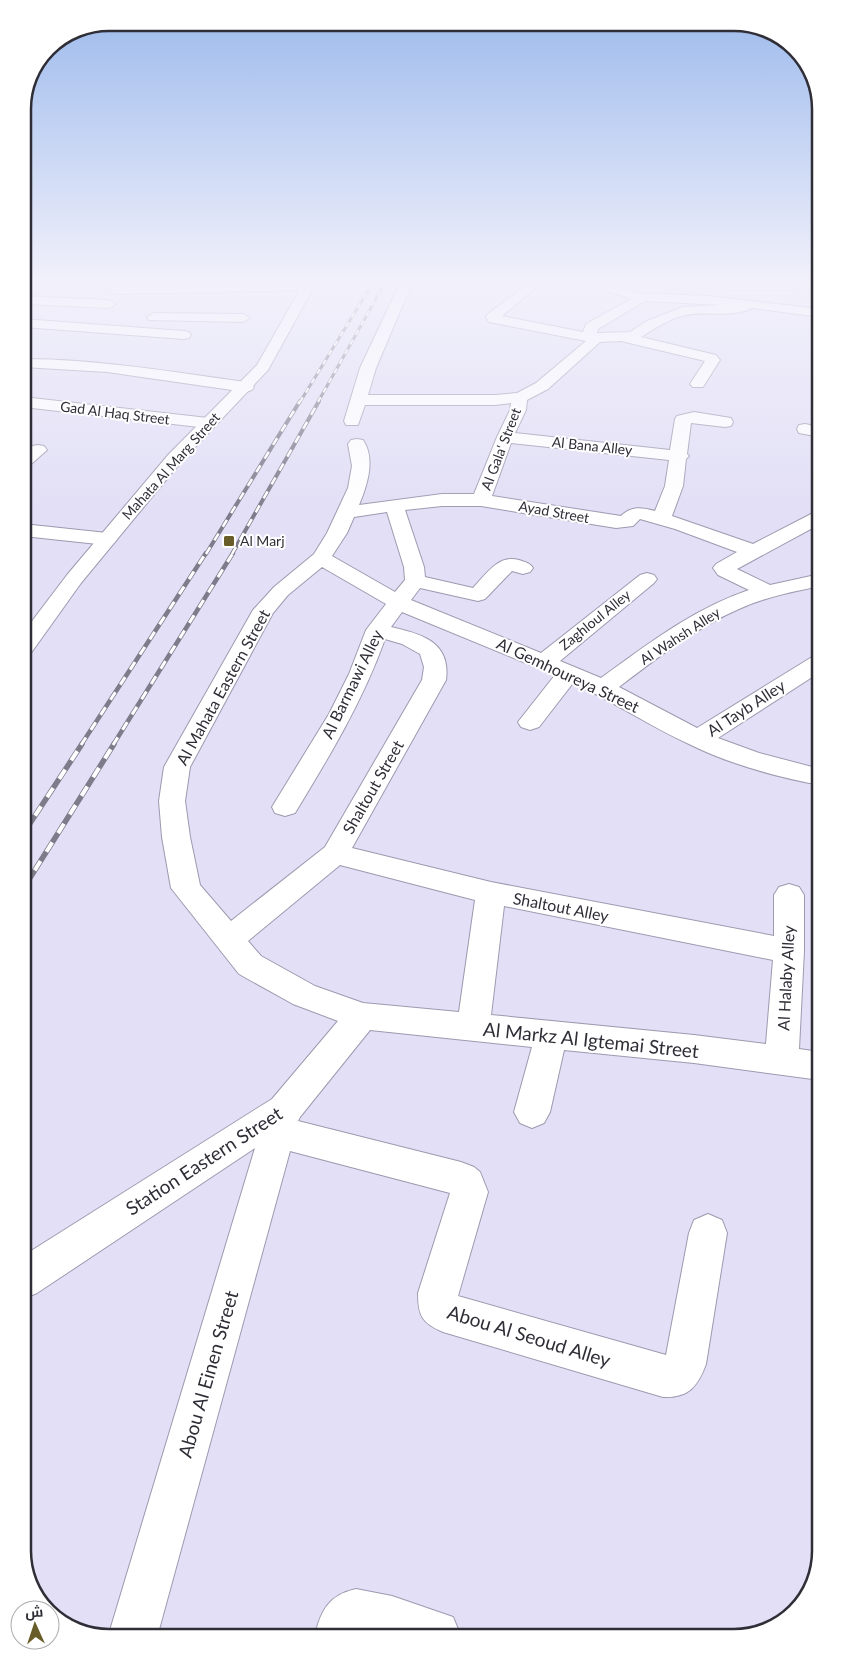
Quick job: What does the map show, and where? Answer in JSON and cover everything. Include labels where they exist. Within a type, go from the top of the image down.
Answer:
[{"type":"street","name":"Mahata Al Marg Street","points":[[31,638],[107,539],[174,459],[246,387],[268,358]]},
{"type":"street","points":[[358,400],[372,358]]},
{"type":"street","name":"Al Gala' Street","points":[[358,400],[495,400],[519,397],[542,386],[574,358]]},
{"type":"street","points":[[698,384],[714,360],[712,358]]},
{"type":"street","points":[[31,363],[134,371],[246,387]]},
{"type":"street","name":"Al Gala' Street","points":[[487,520],[485,500],[505,437],[518,410],[519,397]]},
{"type":"street","name":"Al Mahata Eastern Street","points":[[358,400],[355,433],[361,466],[360,473],[357,488],[337,533],[321,558],[282,591],[264,610],[178,767],[172,801],[176,837],[186,888],[250,965],[304,995],[362,1016]]},
{"type":"street","name":"Gad Al Haq Street","points":[[31,403],[208,423]]},
{"type":"street","points":[[661,519],[674,486],[680,456],[684,419],[694,417],[725,422]]},
{"type":"street","name":"Al Bana Alley","points":[[505,437],[680,456]]},
{"type":"street","points":[[31,456],[38,450]]},
{"type":"street","name":"Ayad Street","points":[[345,512],[442,500],[485,500],[616,522],[626,522],[634,514],[641,514],[682,525],[755,552]]},
{"type":"street","points":[[394,505],[414,568],[415,581],[478,595],[507,565],[511,564],[523,568]]},
{"type":"street","points":[[769,592],[722,570],[812,521]]},
{"type":"street","points":[[31,531],[107,539]]},
{"type":"street","name":"Al Gemhoureya Street","points":[[321,558],[399,603],[603,688],[698,739],[751,759],[812,775]]},
{"type":"street","name":"Zaghloul Alley","points":[[544,662],[647,579]]},
{"type":"street","name":"Al Barmawi Alley","points":[[285,807],[341,714],[361,674],[377,630],[415,581]]},
{"type":"street","name":"Al Wahsh Alley","points":[[603,688],[692,624],[722,608],[748,597],[812,582]]},
{"type":"street","name":"Shaltout Street","points":[[229,939],[335,854],[434,680],[438,669],[435,658],[427,648],[414,640],[377,630]]},
{"type":"street","name":"Al Tayb Alley","points":[[698,739],[812,667]]},
{"type":"street","points":[[530,722],[569,673]]},
{"type":"street","name":"Shaltout Alley","points":[[335,854],[491,893],[789,951]]},
{"type":"street","points":[[473,1028],[491,893]]},
{"type":"street","name":"Al Halaby Alley","points":[[782,1061],[789,951],[789,895]]},
{"type":"street","name":"Al Markz Al Igtemai Street","points":[[362,1016],[694,1049],[812,1065]]},
{"type":"street","name":"Station Eastern Street","points":[[31,1274],[281,1121],[362,1016]]},
{"type":"street","points":[[532,1112],[551,1036]]},
{"type":"street","name":"Abou Al Seoud Alley","points":[[281,1121],[461,1179],[467,1184],[469,1192],[438,1293],[438,1306],[443,1312],[663,1376],[678,1375],[683,1371],[708,1234]]},
{"type":"street","name":"Abou Al Einen Street","points":[[134,1629],[281,1121]]},
{"type":"street","points":[[342,1629],[350,1615],[363,1612],[419,1629]]},
{"type":"railway","points":[[300,402],[327,358]]},
{"type":"railway","points":[[318,402],[342,358]]},
{"type":"railway","points":[[206,554],[300,401]]},
{"type":"railway","points":[[232,554],[319,401]]},
{"type":"railway","points":[[81,745],[206,553]]},
{"type":"railway","points":[[113,745],[233,553]]},
{"type":"railway","points":[[31,822],[82,744]]},
{"type":"railway","points":[[31,876],[114,744]]},
{"type":"place","name":"Al Marj","points":[[229,541]]}]
